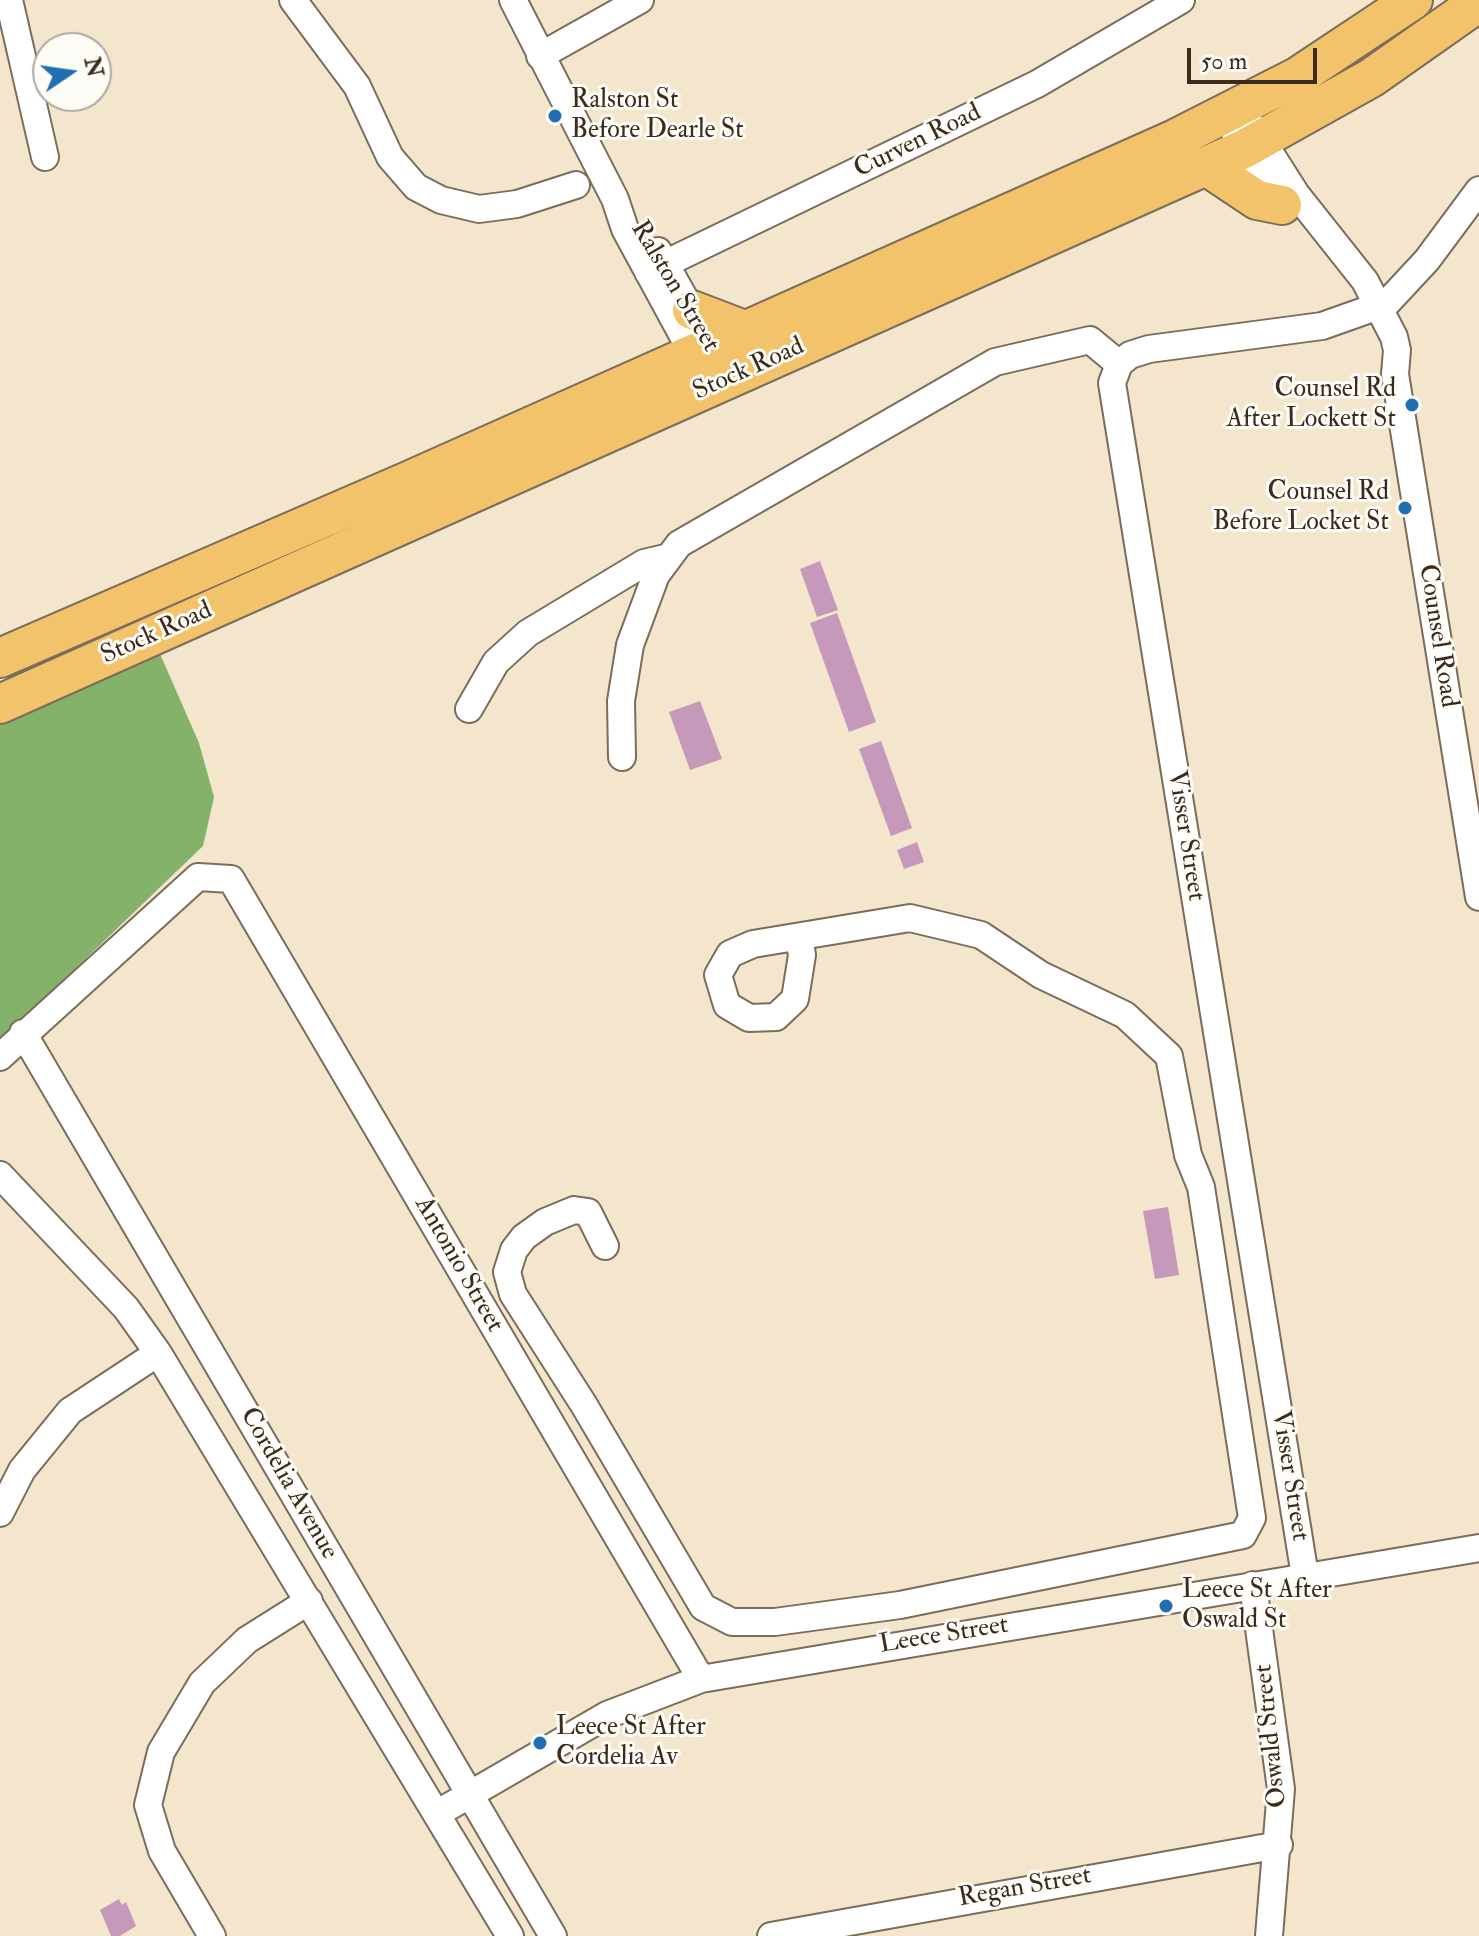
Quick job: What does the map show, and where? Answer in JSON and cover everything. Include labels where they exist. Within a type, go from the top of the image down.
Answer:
[{"type":"highway","name":"Stock Road","points":[[0,704],[711,367],[747,331],[1233,111],[1346,47],[1413,0]]},
{"type":"highway","name":"Stock Road","points":[[0,658],[1206,166],[1252,145],[1371,78],[1479,2]]},
{"type":"highway","points":[[1206,166],[1257,200],[1282,205]]},
{"type":"highway","points":[[692,310],[747,331]]},
{"type":"street","points":[[9,0],[45,157]]},
{"type":"street","points":[[293,0],[357,86],[390,157],[416,187],[441,200],[479,209],[517,204],[576,185]]},
{"type":"street","name":"Ralston Street","points":[[513,0],[615,199],[636,218],[657,267],[711,367]]},
{"type":"street","points":[[540,56],[640,0]]},
{"type":"street","name":"Curven Road","points":[[657,267],[1037,84],[1181,0]]},
{"type":"street","name":"Counsel Road","points":[[1233,111],[1282,205],[1372,309]]},
{"type":"street","name":"Counsel Road","points":[[1252,145],[1372,309],[1395,374],[1479,897]]},
{"type":"street","points":[[469,709],[496,662],[528,633],[644,563],[665,558],[692,536],[995,362],[1090,340],[1119,364],[1130,355],[1149,349],[1322,326],[1372,309],[1397,293],[1427,260],[1479,190]]},
{"type":"street","name":"Ralston Street","points":[[657,267],[692,310],[711,367]]},
{"type":"street","name":"Visser Street","points":[[1119,364],[1112,383],[1305,1576]]},
{"type":"street","points":[[622,757],[621,701],[630,645],[665,558]]},
{"type":"street","name":"Antonio Street","points":[[23,1033],[198,877],[231,879],[701,1679]]},
{"type":"street","points":[[605,1246],[588,1212],[574,1210],[545,1222],[524,1237],[514,1250],[507,1272],[513,1294],[584,1405],[703,1607],[732,1622],[775,1622],[900,1605],[1243,1535],[1252,1518],[1201,1187],[1188,1155],[1169,1056],[1125,1015],[1041,975],[981,935],[910,918],[799,937]]},
{"type":"street","points":[[0,1057],[23,1033]]},
{"type":"street","name":"Cordelia Avenue","points":[[23,1033],[553,1936]]},
{"type":"street","points":[[1196,1173],[1238,1158]]},
{"type":"street","name":"Cordelia Avenue","points":[[0,1175],[126,1308],[158,1353],[510,1936]]},
{"type":"street","points":[[0,1513],[22,1470],[70,1411],[158,1353]]},
{"type":"street","name":"Leece Street","points":[[438,1813],[607,1715],[701,1679],[1479,1548]]},
{"type":"street","name":"Oswald Street","points":[[1253,1585],[1279,1756],[1279,1845],[1269,1936]]},
{"type":"street","points":[[212,1936],[162,1851],[148,1805],[161,1752],[202,1683],[247,1640],[309,1601]]},
{"type":"street","name":"Regan Street","points":[[771,1936],[887,1925],[1279,1845]]},
{"type":"green space","points":[[157,647],[199,743],[214,797],[203,846],[0,1041],[0,721]]},
{"type":"building","points":[[820,561],[838,610],[817,617],[800,569]]},
{"type":"building","points":[[837,613],[876,722],[849,732],[810,623]]},
{"type":"building","points":[[700,701],[722,759],[690,770],[669,712]]},
{"type":"building","points":[[881,741],[912,828],[891,836],[859,749]]},
{"type":"building","points":[[917,842],[924,862],[904,869],[897,850]]},
{"type":"building","points":[[1168,1207],[1179,1275],[1155,1279],[1143,1211]]},
{"type":"building","points":[[119,1899],[122,1905],[126,1902],[136,1926],[120,1936],[111,1936],[100,1910]]},
{"type":"place","name":"Ralston St Before Dearle St","points":[[555,116]]},
{"type":"place","name":"Counsel Rd After Lockett St","points":[[1412,405]]},
{"type":"place","name":"Counsel Rd Before Locket St","points":[[1405,508]]},
{"type":"place","name":"Leece St After Oswald St","points":[[1166,1606]]},
{"type":"place","name":"Leece St After Cordelia Av","points":[[540,1743]]}]
